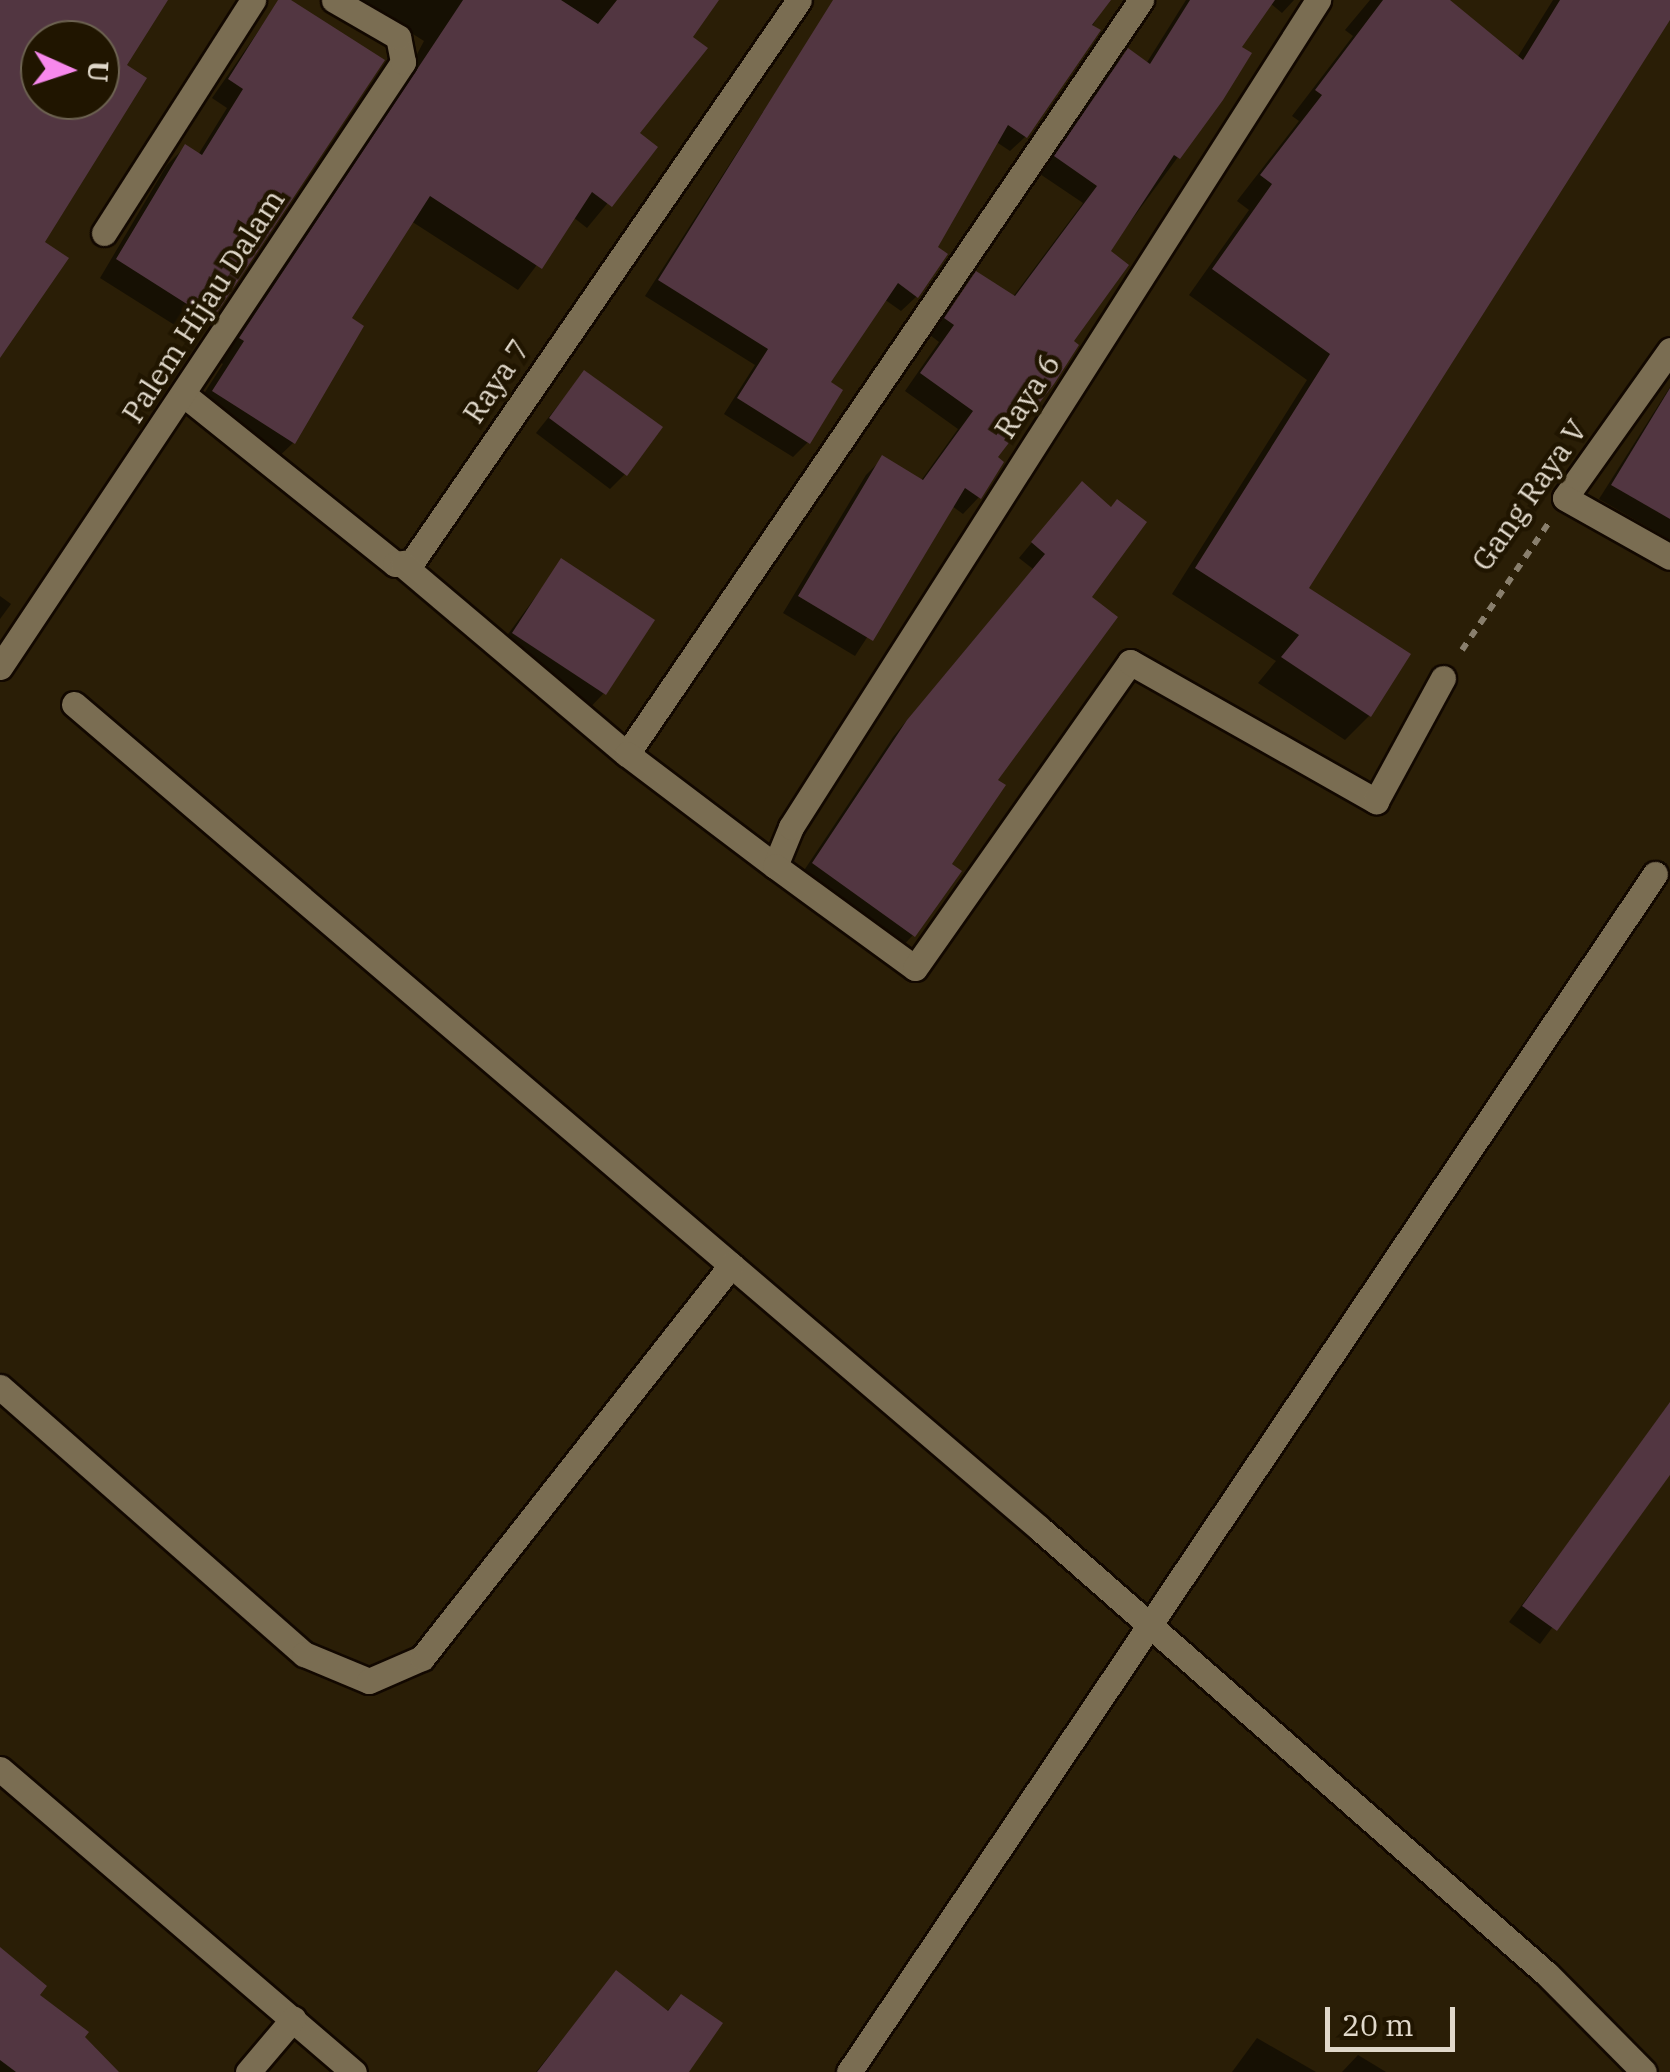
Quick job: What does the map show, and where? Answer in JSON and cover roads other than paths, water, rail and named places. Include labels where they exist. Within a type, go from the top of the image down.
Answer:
[{"type":"street","points":[[104,233],[253,0]]},
{"type":"street","name":"Palem Hijau Dalam","points":[[0,667],[403,62],[398,36],[334,0]]},
{"type":"street","name":"Raya 7","points":[[402,565],[412,562],[800,0]]},
{"type":"street","points":[[626,754],[692,666],[854,414],[1141,0]]},
{"type":"street","name":"Raya 6","points":[[776,866],[791,826],[1318,0]]},
{"type":"street","name":"Gang Raya V","points":[[1670,350],[1566,498],[1670,556]]},
{"type":"street","points":[[184,394],[402,565],[626,754],[915,968],[1130,662],[1376,801],[1444,678]]},
{"type":"street","points":[[74,704],[1150,1626],[1548,1975],[1644,2072]]},
{"type":"street","points":[[850,2072],[1656,874]]},
{"type":"street","points":[[0,1387],[304,1654],[369,1681],[422,1658],[731,1265]]},
{"type":"street","points":[[0,1768],[354,2072]]},
{"type":"street","points":[[248,2072],[293,2020]]}]
